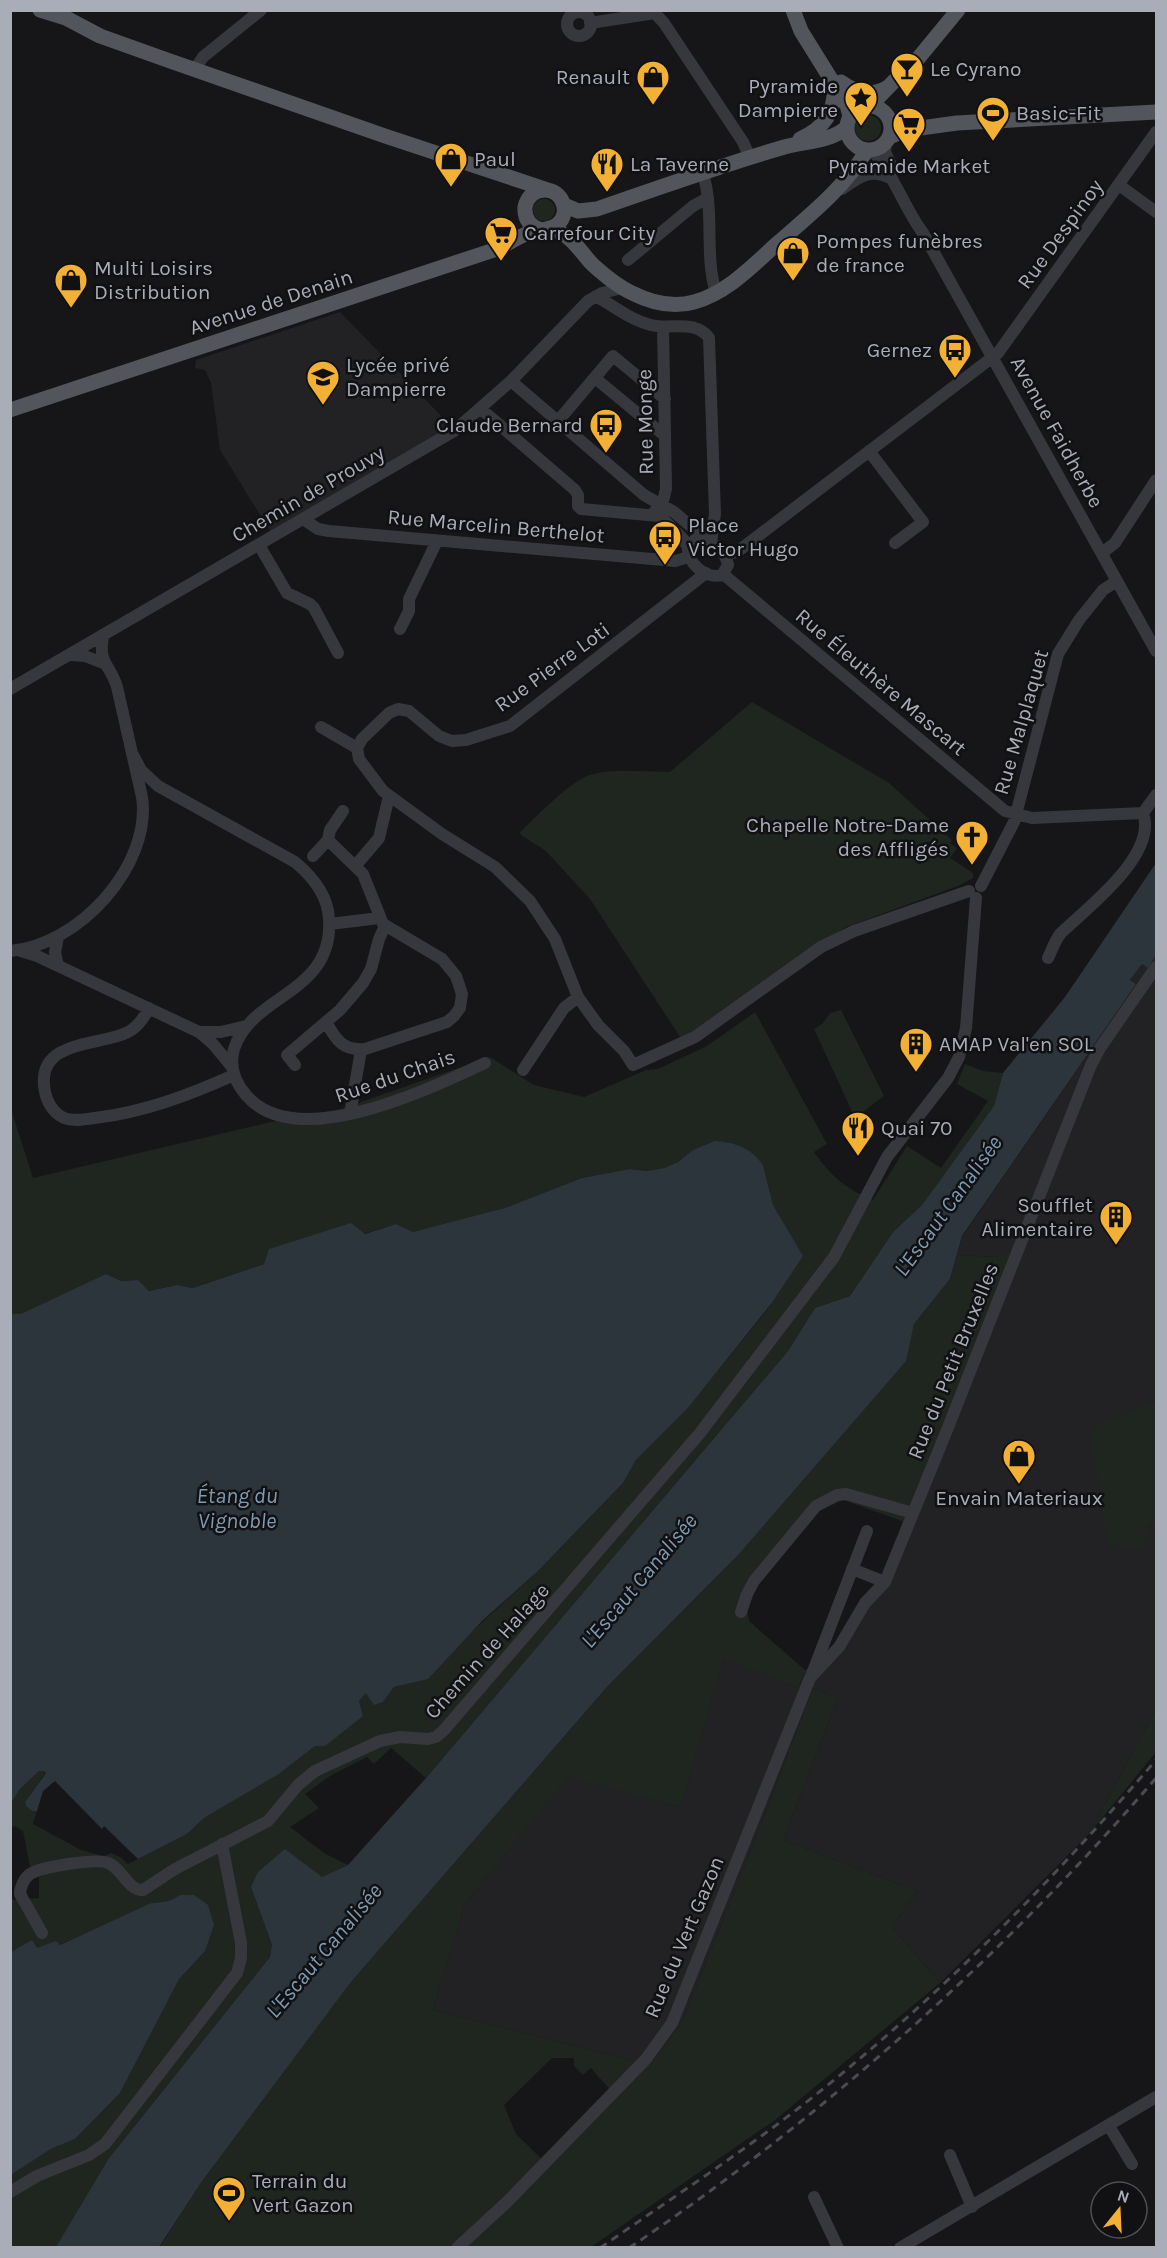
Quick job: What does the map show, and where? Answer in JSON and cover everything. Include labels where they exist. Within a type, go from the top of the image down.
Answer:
[{"type":"main road","points":[[794,10],[808,27],[838,84],[852,100],[857,114],[848,135],[853,144],[869,150],[878,148],[887,139],[906,130],[957,123],[1156,112]]},
{"type":"main road","points":[[47,11],[100,36],[385,136],[548,190],[559,196],[564,205],[578,212],[591,210],[784,147],[837,134],[916,61],[958,10]]},
{"type":"main road","points":[[887,139],[891,128],[886,115],[887,102],[916,61]]},
{"type":"main road","points":[[838,84],[866,93],[881,91],[889,87]]},
{"type":"main road","points":[[784,147],[813,132],[826,121],[833,106],[838,84]]},
{"type":"main road","points":[[857,114],[886,115],[900,121],[957,123]]},
{"type":"main road","points":[[385,136],[404,147],[498,181],[518,193],[530,224],[567,235],[597,268],[622,288],[666,305],[692,303],[716,293],[741,276],[824,201],[853,171],[869,150]]},
{"type":"main road","points":[[525,209],[536,192],[548,190]]},
{"type":"main road","points":[[547,229],[562,219],[564,205]]},
{"type":"main road","name":"Avenue de Denain","points":[[10,403],[495,242],[519,227],[525,209]]},
{"type":"main road","name":"Avenue de Denain","points":[[10,410],[497,249],[527,233],[547,229]]},
{"type":"street","points":[[195,69],[203,57],[261,10]]},
{"type":"street","points":[[582,12],[588,16],[591,23],[585,34],[574,35],[567,27],[564,14],[582,12]]},
{"type":"street","points":[[591,23],[653,12],[668,28],[741,137],[750,158]]},
{"type":"street","name":"Rue Despinoy","points":[[724,554],[737,552],[993,357],[1156,132]]},
{"type":"street","name":"Avenue Faidherbe","points":[[887,139],[887,157],[918,215],[923,232]]},
{"type":"street","name":"Avenue Faidherbe","points":[[869,150],[879,159],[923,232],[1156,651]]},
{"type":"street","points":[[824,201],[865,173],[877,173],[890,178]]},
{"type":"street","points":[[703,174],[708,198],[710,271],[716,293]]},
{"type":"street","points":[[1119,185],[1156,212]]},
{"type":"street","points":[[628,260],[693,206],[708,198]]},
{"type":"street","name":"Chemin de Prouvy","points":[[10,689],[441,439],[481,409],[511,381],[581,307],[596,296],[622,288]]},
{"type":"street","points":[[596,296],[639,321],[663,327],[697,328],[705,332],[711,341],[715,514],[709,541]]},
{"type":"street","name":"Rue Monge","points":[[661,510],[666,489],[663,327]]},
{"type":"street","points":[[558,421],[613,356],[664,399]]},
{"type":"street","points":[[595,378],[665,436]]},
{"type":"street","points":[[481,409],[575,490],[581,509],[661,510],[674,512],[724,554],[728,565],[723,574],[715,577],[697,567],[683,539],[661,510],[511,381]]},
{"type":"street","points":[[869,451],[923,522],[896,543]]},
{"type":"street","points":[[1102,553],[1115,543],[1156,480]]},
{"type":"street","name":"Rue Marcelin Berthelot","points":[[303,519],[318,529],[329,531],[437,541],[675,561],[688,552]]},
{"type":"street","points":[[688,552],[697,538],[709,541]]},
{"type":"street","points":[[400,629],[409,611],[410,595],[437,541]]},
{"type":"street","points":[[259,545],[287,593],[314,608],[338,653]]},
{"type":"street","name":"Rue Pierre Loti","points":[[357,748],[362,739],[388,713],[398,709],[409,711],[439,736],[452,741],[466,740],[510,726],[706,573]]},
{"type":"street","name":"Rue Éleuthère Mascart","points":[[723,574],[1001,808],[1016,816]]},
{"type":"street","name":"Rue Malplaquet","points":[[834,1257],[887,1157],[948,1078],[959,1057],[966,1028],[975,892],[1009,835],[1016,816],[1058,654],[1079,620],[1103,590],[1118,581]]},
{"type":"street","points":[[13,951],[42,945],[58,937],[98,905],[123,875],[138,843],[143,805],[117,687],[113,676],[103,663],[101,650],[103,637]]},
{"type":"street","points":[[71,655],[85,656],[103,663]]},
{"type":"street","points":[[321,727],[357,748],[359,759],[379,788],[447,837],[482,858],[522,892],[552,932],[578,997],[598,1025],[624,1051],[633,1065],[695,1037],[821,947],[854,931],[975,892]]},
{"type":"street","points":[[133,755],[146,775],[166,791],[295,862],[308,874],[322,893],[328,909],[330,924],[326,951],[316,968],[246,1026],[234,1048],[233,1071],[176,1100],[123,1114],[76,1120],[67,1119],[54,1112],[43,1083],[51,1060],[64,1050],[128,1033],[139,1023],[148,1008]]},
{"type":"street","points":[[143,805],[151,794],[166,791]]},
{"type":"street","points":[[1048,958],[1060,935],[1102,897],[1135,857],[1145,825],[1143,813],[1156,795]]},
{"type":"street","points":[[356,865],[379,838],[389,796]]},
{"type":"street","points":[[313,856],[328,840],[330,830],[343,811]]},
{"type":"street","points":[[1016,816],[1032,818],[1143,813]]},
{"type":"street","points":[[295,1065],[287,1055],[344,1006],[366,979],[382,922],[368,882],[356,865],[328,840]]},
{"type":"street","points":[[326,1022],[339,1043],[351,1049],[361,1050],[442,1024],[454,1016],[462,1004],[460,984],[446,963],[432,951],[382,922],[330,924]]},
{"type":"street","points":[[58,937],[55,952],[58,966]]},
{"type":"street","name":"Rue du Chais","points":[[13,951],[32,954],[199,1032],[213,1044],[252,1101],[274,1114],[287,1118],[308,1120],[350,1114],[431,1087],[485,1063]]},
{"type":"street","name":"Rue du Petit Bruxelles","points":[[885,1582],[1091,1065],[1100,1048],[1156,967]]},
{"type":"street","points":[[523,1070],[564,1008],[578,997]]},
{"type":"street","name":"Rue du Chais","points":[[199,1032],[221,1032],[246,1026]]},
{"type":"street","points":[[350,1114],[361,1050]]},
{"type":"street","name":"Chemin de Halage","points":[[42,1933],[20,1894],[26,1878],[33,1873],[83,1862],[101,1861],[116,1867],[132,1887],[140,1891],[176,1869],[268,1821],[298,1785],[315,1771],[380,1741],[400,1737],[432,1738],[444,1730],[700,1433],[834,1257]]},
{"type":"street","points":[[741,1612],[747,1593],[754,1581],[819,1504],[841,1494],[913,1513]]},
{"type":"street","name":"Rue du Vert Gazon","points":[[457,2247],[507,2202],[645,2059],[668,2029],[682,2000],[867,1531]]},
{"type":"street","points":[[852,1569],[885,1582]]},
{"type":"street","name":"Rue du Vert Gazon","points":[[810,1678],[839,1647],[861,1609],[885,1582]]},
{"type":"street","points":[[10,2192],[37,2176],[89,2155],[105,2144],[236,1976],[241,1948],[222,1844]]},
{"type":"street","points":[[900,2247],[1156,2097]]},
{"type":"street","points":[[1109,2126],[1132,2164]]},
{"type":"street","points":[[951,2155],[972,2206]]},
{"type":"street","points":[[814,2197],[838,2247]]},
{"type":"shaded area","points":[[868,115],[877,119],[881,128],[877,137],[868,141],[859,137],[855,128],[859,119]]},
{"type":"shaded area","points":[[544,199],[552,202],[555,210],[552,218],[544,221],[536,218],[533,210],[536,202]]},
{"type":"shaded area","name":"Lycée privé Dampierre","points":[[340,312],[454,429],[272,534],[220,450],[211,383],[205,370],[195,368],[196,360]]},
{"type":"shaded area","points":[[752,702],[889,783],[952,840],[950,843],[957,848],[950,858],[973,873],[973,878],[958,886],[846,927],[781,969],[682,1040],[590,899],[546,851],[521,835],[520,832],[563,792],[590,775],[619,771],[670,772]]},
{"type":"shaded area","points":[[1156,955],[1156,1400],[1090,1430],[1148,1525],[1156,1524],[1156,1709],[1089,1834],[940,1983],[892,1927],[917,1891],[783,1840],[838,1698],[813,1688],[682,2023],[649,2065],[433,2010],[465,1904],[568,1776],[681,1807],[724,1657],[798,1688],[805,1670],[825,1659],[885,1574],[1010,1252],[996,1257],[957,1255],[962,1237],[1136,984],[1130,980],[1142,964],[1148,967]]},
{"type":"shaded area","points":[[841,1010],[884,1096],[855,1118],[814,1029],[822,1024],[830,1013]]},
{"type":"shaded area","points":[[755,1012],[827,1144],[814,1152],[840,1181],[873,1200],[907,1146],[941,1168],[988,1101],[957,1084],[965,1064],[983,1071],[1003,1073],[994,1106],[922,1205],[893,1232],[850,1296],[815,1308],[788,1351],[426,1778],[391,1748],[374,1764],[367,1757],[330,1776],[305,1794],[319,1808],[290,1827],[324,1853],[348,1865],[323,1877],[251,1887],[272,1945],[270,1957],[109,2158],[56,2248],[11,2247],[11,2175],[51,2149],[75,2139],[120,2093],[179,1978],[205,1951],[169,1902],[156,1902],[59,1945],[11,1952],[11,1900],[39,1898],[39,1866],[30,1867],[23,1831],[15,1826],[11,1828],[11,1803],[20,1789],[39,1771],[46,1772],[25,1802],[26,1806],[37,1811],[33,1824],[81,1850],[104,1856],[111,1853],[128,1864],[187,1834],[204,1818],[279,1774],[315,1746],[366,1693],[383,1702],[394,1687],[418,1681],[538,1571],[623,1483],[636,1460],[688,1408],[771,1305],[784,1224],[773,1205],[763,1165],[693,1150],[678,1162],[664,1168],[646,1171],[630,1169],[582,1178],[505,1208],[413,1232],[396,1224],[193,1288],[177,1285],[149,1291],[138,1280],[121,1281],[106,1274],[21,1315],[11,1314],[10,1106],[33,1178],[271,1122],[341,1109],[490,1057],[534,1085],[584,1097],[646,1070],[658,1069],[707,1046]]},
{"type":"shaded area","points":[[1011,1251],[905,1522],[843,1500],[815,1513],[759,1581],[747,1610],[749,1621],[805,1670],[798,1688],[724,1658],[681,1807],[568,1777],[465,1904],[433,2010],[649,2065],[682,2023],[813,1688],[838,1698],[783,1840],[917,1891],[892,1927],[940,1983],[775,2120],[591,2247],[159,2248],[203,2180],[351,1982],[607,1687],[740,1553],[905,1361],[914,1324],[950,1279],[957,1255],[996,1257]],"holes":[[[552,2058],[574,2058],[574,2066],[583,2075],[591,2068],[616,2097],[547,2164],[516,2134],[504,2105]]]},
{"type":"shaded area","points":[[1156,1400],[1156,1524],[1148,1525],[1143,1549],[1108,1545],[1090,1429]]},
{"type":"shaded area","points":[[1156,1709],[1156,1752],[1089,1834]]},
{"type":"water","name":"L'Escaut Canalisée","points":[[1156,863],[1156,955],[1148,968],[1142,964],[1130,980],[1136,984],[962,1236],[950,1279],[914,1324],[906,1361],[740,1553],[607,1687],[351,1982],[203,2180],[159,2247],[56,2247],[109,2158],[270,1957],[272,1945],[251,1887],[258,1872],[285,1849],[322,1877],[348,1865],[426,1778],[788,1351],[815,1308],[850,1296],[893,1232],[922,1205],[994,1106],[1003,1073],[1065,997]]},
{"type":"water","name":"Étang du Vignoble","points":[[715,1141],[730,1143],[748,1150],[763,1165],[773,1205],[803,1256],[771,1304],[688,1408],[636,1460],[623,1483],[538,1571],[482,1621],[428,1679],[394,1687],[383,1702],[374,1705],[366,1693],[359,1701],[363,1716],[325,1746],[315,1746],[279,1774],[204,1818],[187,1834],[138,1859],[104,1826],[102,1829],[55,1781],[43,1791],[37,1811],[32,1811],[26,1806],[25,1802],[46,1773],[44,1771],[39,1771],[20,1789],[11,1803],[11,1314],[21,1314],[106,1274],[121,1281],[138,1280],[149,1291],[177,1285],[193,1288],[264,1264],[269,1249],[351,1223],[365,1234],[396,1224],[413,1232],[505,1208],[582,1178],[630,1169],[646,1171],[664,1168],[678,1162],[693,1150]]},
{"type":"water","points":[[180,1895],[194,1895],[208,1905],[214,1925],[205,1951],[179,1979],[120,2093],[75,2139],[51,2149],[11,2175],[11,1952],[32,1940],[37,1948],[56,1941],[60,1945],[149,1904],[168,1901]]},
{"type":"railway","points":[[600,2248],[769,2131],[869,2051],[956,1973],[997,1932],[1078,1848],[1156,1760]]},
{"type":"railway","points":[[629,2248],[773,2144],[909,2030],[1037,1908],[1156,1778]]},
{"type":"place","name":"Le Cyrano","points":[[907,98]]},
{"type":"place","name":"Renault","points":[[653,106]]},
{"type":"place","name":"Pyramide Dampierre","points":[[861,127]]},
{"type":"place","name":"Basic-Fit","points":[[993,142]]},
{"type":"place","name":"Pyramide Market","points":[[909,153]]},
{"type":"place","name":"Paul","points":[[451,188]]},
{"type":"place","name":"La Taverne","points":[[607,193]]},
{"type":"place","name":"Carrefour City","points":[[501,262]]},
{"type":"place","name":"Pompes funèbres de france","points":[[793,282]]},
{"type":"place","name":"Multi Loisirs Distribution","points":[[71,309]]},
{"type":"place","name":"Gernez","points":[[955,379]]},
{"type":"place","name":"Lycée privé Dampierre","points":[[323,406]]},
{"type":"place","name":"Claude Bernard","points":[[606,454]]},
{"type":"place","name":"Place Victor Hugo","points":[[665,566]]},
{"type":"place","name":"Chapelle Notre-Dame des Affligés","points":[[972,866]]},
{"type":"place","name":"AMAP Val'en SOL","points":[[916,1073]]},
{"type":"place","name":"Quai 70","points":[[858,1157]]},
{"type":"place","name":"Soufflet Alimentaire","points":[[1116,1246]]},
{"type":"place","name":"Envain Materiaux","points":[[1019,1485]]},
{"type":"place","name":"Terrain du Vert Gazon","points":[[229,2222]]}]
